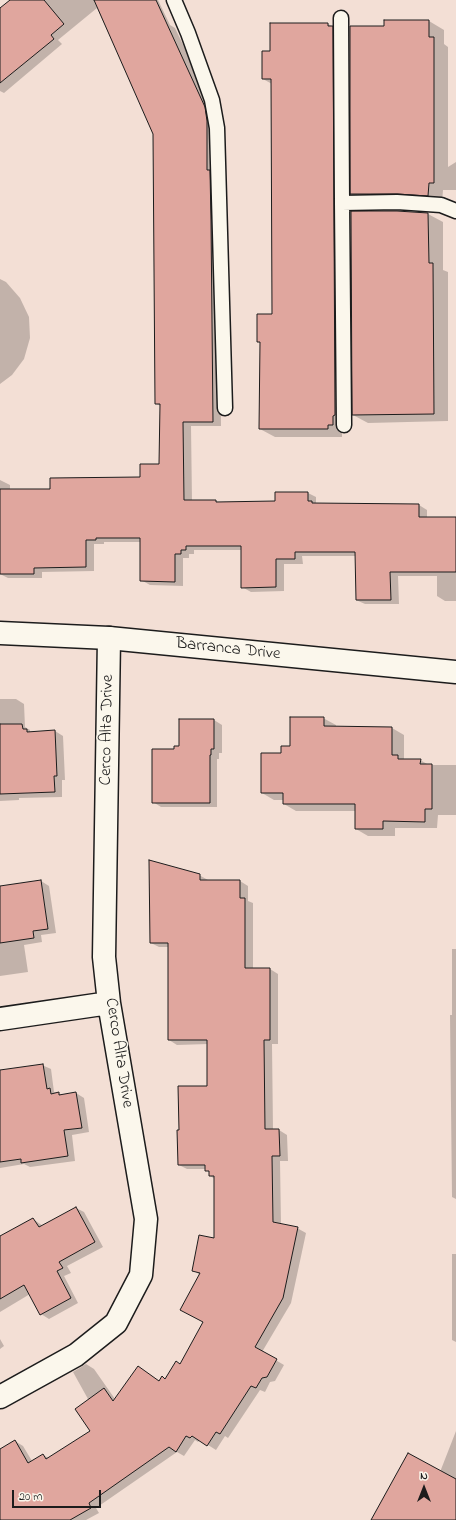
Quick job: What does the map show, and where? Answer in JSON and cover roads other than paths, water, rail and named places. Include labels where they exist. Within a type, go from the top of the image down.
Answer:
[{"type":"street","name":"Barranca Drive","points":[[0,633],[109,638],[456,672]]},
{"type":"street","name":"Cerco Alta Drive","points":[[0,1397],[76,1356],[116,1323],[141,1275],[146,1219],[109,1003],[104,957],[109,638]]},
{"type":"street","points":[[0,1020],[109,1003]]},
{"type":"lane","points":[[174,0],[188,33],[212,100],[217,128],[225,408]]},
{"type":"lane","points":[[341,18],[344,425]]},
{"type":"lane","points":[[342,203],[397,202],[441,205],[456,210]]}]
